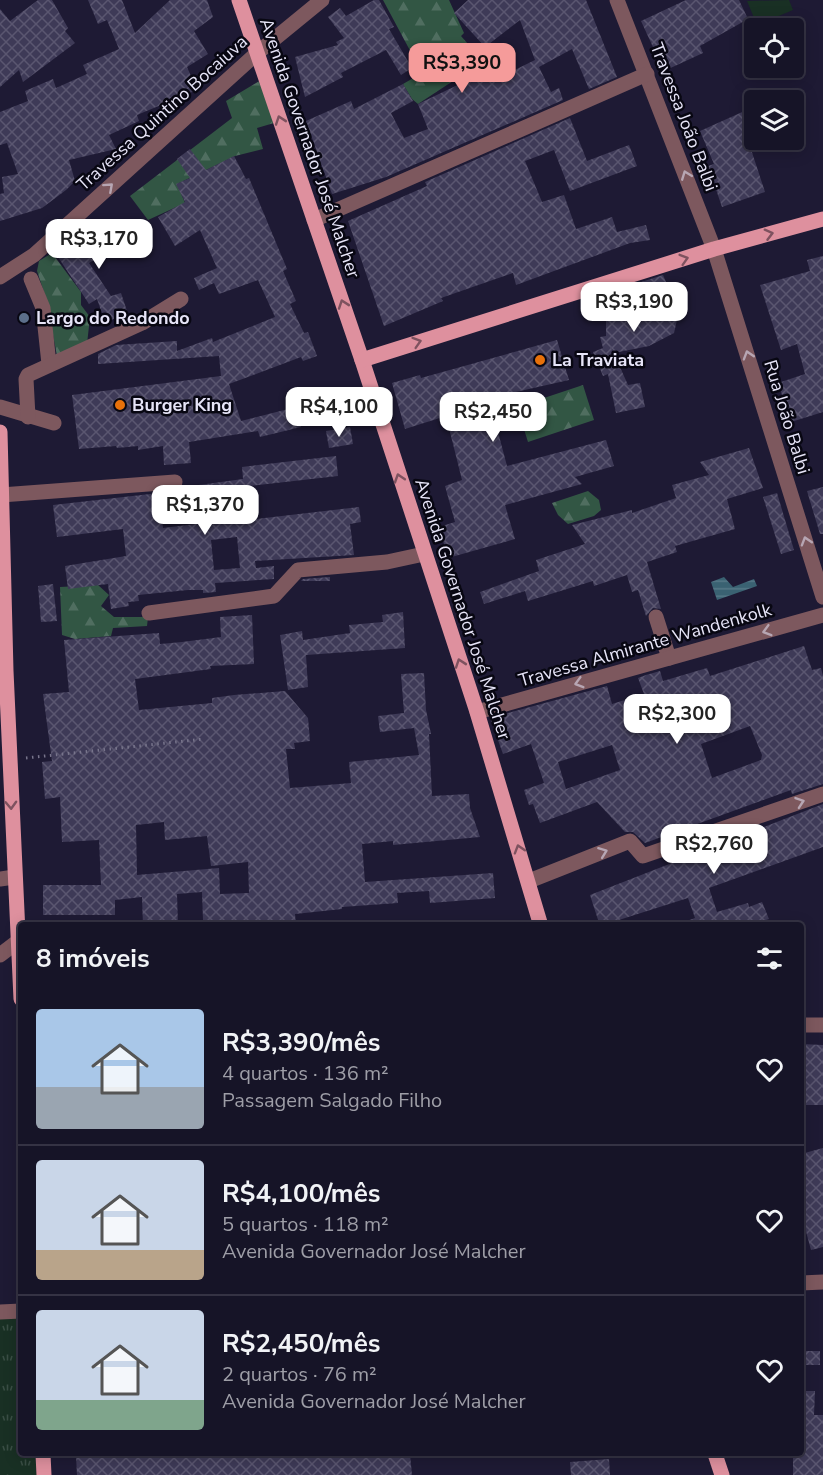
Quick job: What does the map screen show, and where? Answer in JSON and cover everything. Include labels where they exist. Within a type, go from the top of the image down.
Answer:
[{"type":"main road","name":"Avenida Governador José Malcher","points":[[239,0],[362,360],[477,712],[540,922]]},
{"type":"main road","points":[[362,360],[714,249],[823,219]]},
{"type":"main road","points":[[0,432],[9,760],[7,878],[18,930]]},
{"type":"main road","points":[[43,1456],[44,1475]]},
{"type":"main road","points":[[716,1456],[722,1475]]},
{"type":"street","name":"Travessa Quintino Bocaiuva","points":[[0,277],[34,255],[256,54],[322,0]]},
{"type":"street","name":"Travessa João Balbi","points":[[622,2],[714,249]]},
{"type":"street","points":[[315,220],[647,74]]},
{"type":"street","name":"Rua João Balbi","points":[[714,249],[823,597]]},
{"type":"street","points":[[31,279],[43,308],[49,364]]},
{"type":"street","points":[[28,417],[26,380],[28,375],[142,323],[181,299]]},
{"type":"street","points":[[0,407],[54,423]]},
{"type":"street","points":[[2,495],[175,482]]},
{"type":"street","points":[[149,613],[274,596],[298,570],[387,562],[424,554]]},
{"type":"street","name":"Travessa Almirante Wandenkolk","points":[[477,712],[823,615]]},
{"type":"street","points":[[656,617],[669,658]]},
{"type":"street","points":[[529,881],[630,841],[643,856],[823,794]]},
{"type":"street","points":[[0,955],[18,941]]},
{"type":"street","points":[[804,1025],[823,1025]]},
{"type":"street","points":[[804,1283],[823,1282]]},
{"type":"street","points":[[0,1312],[18,1311]]},
{"type":"path","points":[[9,760],[204,739]]},
{"type":"green space","points":[[383,0],[449,0],[464,33],[461,36],[475,52],[470,57],[476,70],[466,76],[459,70],[453,81],[418,104],[403,84],[422,73]]},
{"type":"green space","points":[[789,0],[793,10],[774,18],[754,18],[747,1]]},
{"type":"green space","points":[[261,80],[274,123],[257,128],[263,149],[235,156],[177,184],[185,203],[148,220],[130,196],[232,118],[226,101]]},
{"type":"green space","points":[[52,253],[81,292],[81,305],[90,317],[87,344],[57,356],[46,298],[37,271],[39,261]]},
{"type":"green space","points":[[583,385],[594,420],[528,442],[517,407]]},
{"type":"green space","points":[[588,491],[599,500],[601,510],[594,516],[568,524],[558,515],[552,503]]},
{"type":"green space","points":[[98,585],[109,595],[101,606],[114,617],[148,617],[147,626],[113,628],[111,636],[75,639],[62,635],[60,587]]},
{"type":"green space","points":[[18,1317],[18,1456],[35,1456],[37,1475],[0,1475],[0,1318]]},
{"type":"water","points":[[724,577],[733,587],[754,579],[757,586],[717,600],[711,582]]},
{"type":"building","points":[[38,0],[52,0],[68,28],[65,31],[75,43],[23,82],[19,70],[0,87],[0,9],[10,21]]},
{"type":"building","points":[[88,0],[122,0],[135,33],[170,0],[207,0],[213,17],[194,31],[208,54],[187,67],[197,90],[137,115],[139,121],[109,135],[116,149],[69,160],[75,181],[66,190],[42,208],[0,221],[0,194],[4,193],[2,177],[18,174],[7,143],[0,145],[0,112],[28,101],[25,91],[53,79],[56,88],[87,74],[83,65],[119,49],[107,20],[98,24]]},
{"type":"building","points":[[374,0],[379,0],[394,27],[389,29],[412,68],[401,75],[386,50],[341,73],[343,77],[305,97],[295,57],[338,45],[336,42],[344,38],[328,17],[340,8],[346,16]]},
{"type":"building","points":[[468,0],[586,0],[617,77],[589,89],[572,49],[539,67],[551,92],[559,88],[563,100],[386,177],[332,194],[306,121],[351,101],[354,109],[403,84],[413,101],[391,113],[404,138],[428,129],[418,104],[489,70],[494,80],[535,60],[520,20],[485,47],[454,13]]},
{"type":"building","points":[[686,0],[739,0],[748,18],[700,46],[703,53],[664,71],[641,21]]},
{"type":"building","points":[[744,111],[744,150],[751,150],[765,192],[722,207],[708,166],[714,164],[700,131]]},
{"type":"building","points":[[570,118],[587,161],[629,145],[637,166],[570,191],[554,150],[525,161],[542,202],[564,195],[576,229],[612,217],[617,232],[646,225],[650,240],[630,243],[516,285],[513,273],[441,298],[443,301],[384,326],[348,221],[427,186],[425,182]]},
{"type":"building","points":[[190,149],[206,170],[234,156],[246,179],[249,178],[287,269],[283,271],[296,301],[290,304],[304,333],[308,332],[317,356],[303,361],[301,357],[229,384],[241,421],[296,407],[301,427],[260,437],[258,431],[189,442],[191,463],[164,465],[163,446],[138,450],[138,446],[79,449],[72,395],[221,376],[219,356],[98,364],[98,354],[116,345],[177,341],[177,351],[212,338],[213,342],[275,317],[258,280],[219,294],[214,283],[199,290],[194,278],[217,268],[200,230],[175,246],[158,217],[185,202],[176,184],[190,178],[177,159]]},
{"type":"building","points":[[128,220],[141,240],[125,251],[121,245],[89,263],[111,296],[121,293],[128,314],[105,322],[97,299],[89,304],[58,257],[77,244],[81,251],[113,233],[112,231]]},
{"type":"building","points":[[823,256],[823,412],[791,422],[778,383],[805,374],[797,344],[781,350],[760,285],[810,271],[807,260]]},
{"type":"building","points":[[663,275],[674,300],[677,320],[674,333],[649,346],[614,353],[610,345],[628,385],[640,383],[645,407],[616,413],[608,374],[603,376],[593,352],[603,348],[600,337],[606,336],[606,316],[610,304],[607,293]]},
{"type":"building","points":[[557,340],[569,380],[489,398],[507,466],[606,440],[614,466],[575,477],[582,484],[505,505],[515,539],[448,558],[439,527],[455,522],[445,486],[462,480],[446,416],[405,429],[392,383],[420,375],[421,378]]},
{"type":"building","points":[[350,427],[353,444],[329,448],[326,431]]},
{"type":"building","points":[[749,448],[763,488],[727,499],[735,529],[675,546],[677,552],[647,562],[661,609],[653,608],[646,616],[638,590],[632,592],[627,575],[594,586],[593,581],[528,601],[525,591],[484,604],[480,592],[539,571],[536,560],[585,544],[572,525],[632,510],[632,513],[676,498],[672,485],[709,475],[700,462]]},
{"type":"building","points":[[336,456],[338,476],[250,486],[256,519],[359,507],[361,522],[350,524],[354,555],[255,561],[256,568],[274,566],[274,579],[215,583],[216,592],[203,593],[203,590],[188,590],[138,595],[139,601],[128,602],[129,606],[111,609],[108,584],[68,589],[65,566],[126,556],[123,529],[57,537],[53,505],[159,493],[163,528],[203,523],[199,485],[243,479],[242,467]],"holes":[[[237,537],[240,568],[214,570],[211,540]]]},
{"type":"building","points":[[823,487],[823,534],[820,534],[807,491]]},
{"type":"building","points":[[777,493],[794,550],[781,554],[763,497]]},
{"type":"building","points":[[330,577],[330,581],[301,581],[303,579]]},
{"type":"building","points":[[53,584],[57,621],[41,622],[38,586]]},
{"type":"building","points":[[403,612],[405,648],[306,655],[308,687],[288,690],[280,635],[302,631],[303,640],[350,633],[349,625],[383,622],[382,615]]},
{"type":"building","points":[[252,615],[254,664],[210,666],[211,669],[135,679],[139,710],[212,703],[212,698],[234,695],[285,691],[308,718],[310,741],[294,743],[295,749],[286,749],[290,788],[351,783],[349,762],[419,755],[414,728],[380,732],[378,716],[404,713],[401,674],[424,673],[426,710],[431,734],[429,734],[432,796],[469,794],[470,808],[480,837],[393,845],[393,841],[362,844],[365,882],[493,873],[495,898],[430,903],[429,891],[397,893],[398,903],[342,907],[342,909],[295,914],[296,922],[221,922],[221,920],[203,920],[202,892],[177,894],[178,922],[143,922],[142,897],[115,900],[115,915],[43,915],[43,885],[101,885],[99,840],[62,842],[60,797],[45,799],[42,762],[52,761],[43,694],[69,692],[64,640],[159,633],[160,644],[221,637],[220,617]],"holes":[[[164,822],[165,840],[207,836],[211,866],[248,862],[249,893],[220,894],[219,868],[137,875],[136,825]]]},
{"type":"building","points":[[804,646],[812,670],[821,668],[823,676],[823,784],[792,794],[791,790],[645,843],[633,832],[625,832],[597,802],[540,823],[533,804],[529,805],[524,790],[544,783],[531,744],[503,754],[490,718],[607,686],[612,704],[644,694],[638,678],[660,671],[663,681],[707,668],[710,676]],"holes":[[[750,726],[762,755],[761,760],[712,778],[701,744]],[[612,745],[620,770],[566,789],[558,762]]]},
{"type":"building","points":[[823,804],[823,847],[709,888],[717,912],[748,903],[749,907],[762,902],[769,919],[760,922],[684,922],[695,918],[688,898],[613,922],[599,922],[590,895]]},
{"type":"building","points":[[804,1044],[823,1045],[823,1105],[804,1105]]},
{"type":"building","points":[[823,1148],[823,1247],[811,1250],[804,1224],[804,1153]]},
{"type":"building","points":[[804,1351],[820,1351],[820,1365],[804,1365]]},
{"type":"building","points":[[804,1391],[815,1391],[814,1415],[823,1415],[823,1475],[793,1475],[793,1456],[804,1456]]},
{"type":"building","points":[[76,1456],[410,1456],[412,1475],[77,1475]]},
{"type":"building","points":[[609,1459],[610,1475],[571,1475],[570,1462]]},
{"type":"place","name":"Largo do Redondo","points":[[24,318]]},
{"type":"place","name":"La Traviata","points":[[540,360]]},
{"type":"place","name":"Burger King","points":[[120,405]]}]
